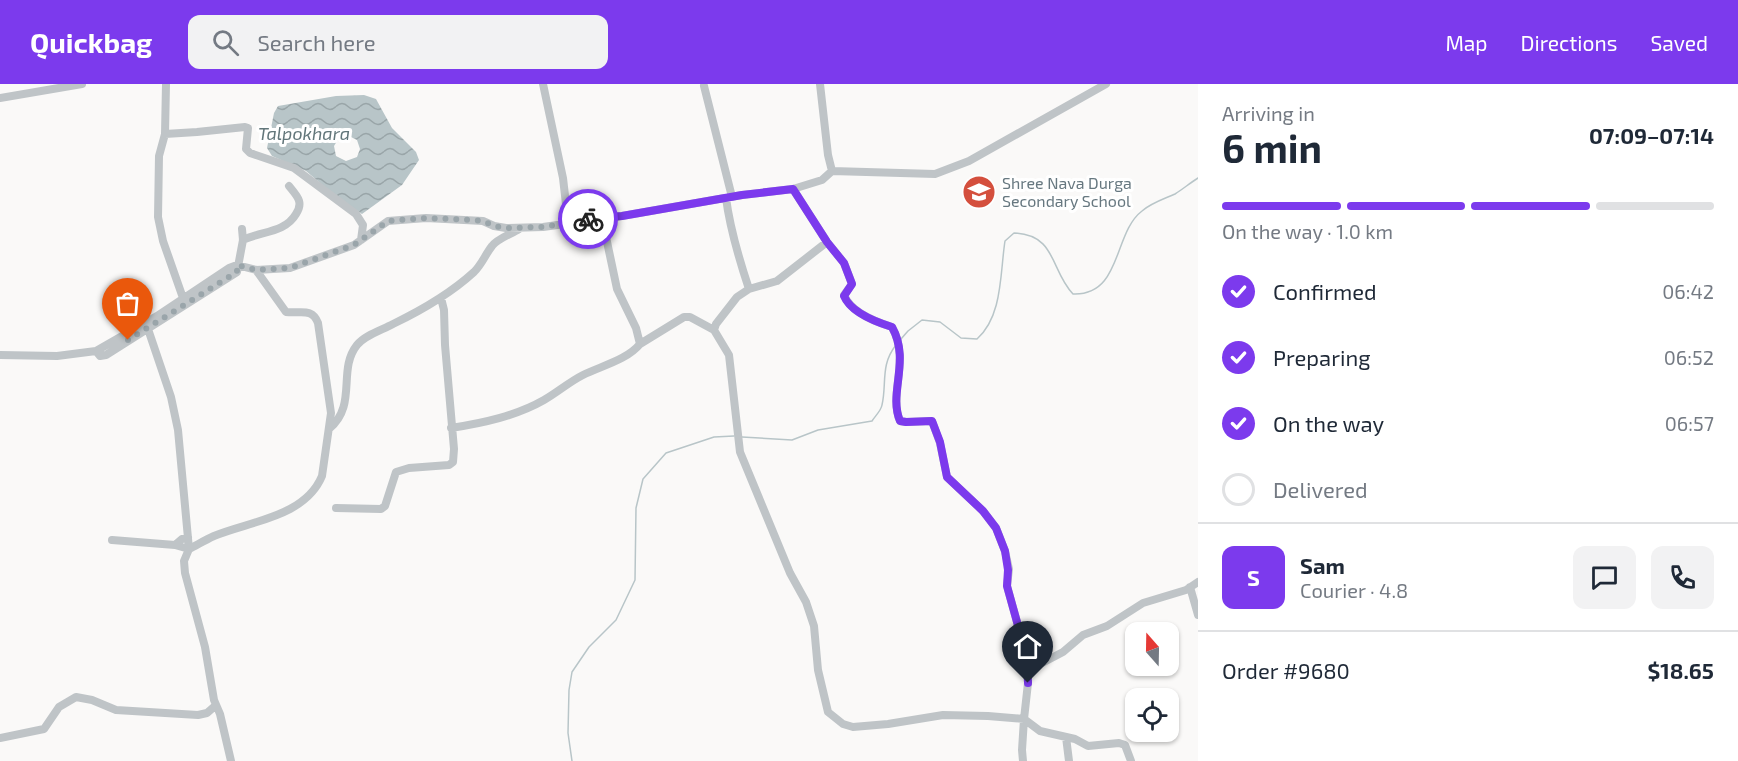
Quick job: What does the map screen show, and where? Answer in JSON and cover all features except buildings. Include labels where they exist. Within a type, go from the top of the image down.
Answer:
[{"type":"street","points":[[0,98],[82,84]]},
{"type":"street","points":[[166,84],[165,134],[159,156],[158,217],[163,241],[183,298]]},
{"type":"street","points":[[543,84],[563,178],[568,222]]},
{"type":"street","points":[[820,84],[828,156],[832,171]]},
{"type":"street","points":[[0,355],[57,356],[96,351],[138,327],[229,268],[237,265],[256,270],[290,268],[354,245],[388,221],[426,218],[483,221],[500,227],[543,227],[793,189],[822,180],[832,171],[934,174],[969,161],[1106,84]]},
{"type":"street","points":[[704,86],[729,197],[728,216],[737,254],[749,289]]},
{"type":"street","points":[[165,134],[248,128],[246,149],[250,153],[294,168],[356,214],[363,225],[361,240]]},
{"type":"street","points":[[243,240],[259,233],[276,230],[292,222],[301,203],[289,186]]},
{"type":"street","points":[[793,189],[827,242],[844,263],[852,284],[844,296],[848,304],[876,322],[892,327],[897,337],[901,352],[897,413],[900,421],[932,421],[940,442],[947,477],[983,511],[996,528],[1005,551],[1008,570],[1007,586],[1027,658],[1028,683],[1023,761]]},
{"type":"street","points":[[602,218],[617,289],[636,328],[640,344]]},
{"type":"street","points":[[329,429],[337,422],[342,412],[347,392],[348,362],[359,343],[441,298],[473,273],[485,260],[492,244],[520,228]]},
{"type":"street","points":[[96,351],[100,356],[106,355],[237,272],[243,240],[242,229]]},
{"type":"street","points":[[714,330],[737,297],[749,289],[777,281],[827,242]]},
{"type":"street","points":[[112,540],[175,545],[189,549],[213,536],[296,507],[309,496],[322,476],[331,413],[318,323],[315,315],[310,312],[286,312],[256,270]]},
{"type":"street","points":[[336,508],[381,509],[385,506],[396,472],[409,468],[449,465],[453,462],[444,310],[441,298]]},
{"type":"street","points":[[451,428],[489,421],[542,401],[573,380],[612,363],[684,317],[690,316],[714,330],[729,355],[740,452],[790,573],[806,602],[814,626],[818,670],[828,712],[843,724],[852,727],[944,715],[1024,719],[1040,731],[1088,746],[1119,742],[1125,745],[1131,761]]},
{"type":"street","points":[[148,328],[171,397],[178,430],[189,549],[184,561],[185,573],[205,647],[215,706],[220,714],[231,761]]},
{"type":"street","points":[[175,545],[188,537]]},
{"type":"street","points":[[1028,672],[1063,652],[1083,635],[1107,626],[1143,603],[1186,590],[1198,582]]},
{"type":"street","points":[[1190,587],[1198,615]]},
{"type":"street","points":[[1027,658],[1042,663]]},
{"type":"street","points":[[0,738],[44,729],[59,707],[76,697],[92,700],[116,710],[198,715],[207,713],[215,706]]},
{"type":"street","points":[[1065,737],[1069,761]]},
{"type":"water","name":"Talpokhara","points":[[364,95],[376,99],[392,128],[416,152],[419,160],[402,185],[362,214],[339,199],[306,171],[272,156],[267,148],[274,113],[278,106],[336,96]],"holes":[[[347,135],[357,140],[360,149],[357,157],[346,161],[336,156],[334,146],[339,138]]]},
{"type":"waterway","points":[[901,339],[922,320],[940,322],[961,338],[977,339],[992,318],[999,293],[1005,241],[1014,233],[1028,235],[1046,247],[1060,275],[1073,294],[1089,292],[1100,285],[1109,274],[1126,234],[1142,211],[1153,203],[1175,194],[1198,178]]},
{"type":"waterway","points":[[742,437],[792,440],[818,430],[872,421],[881,407],[886,367],[896,345]]},
{"type":"waterway","points":[[572,761],[568,733],[569,690],[572,672],[589,647],[616,620],[635,580],[636,508],[643,479],[666,453],[714,437],[734,436]]},
{"type":"way so far","points":[[128,340],[237,272],[237,265],[256,270],[290,268],[354,245],[388,221],[426,218],[471,220],[506,228],[543,227],[588,219]]},
{"type":"place","name":"Shree Nava Durga Secondary School","points":[[979,192]]},
{"type":"route","points":[[588,219],[622,216],[742,195],[793,189],[827,242],[844,263],[852,284],[844,296],[848,304],[876,322],[892,327],[896,333],[901,352],[897,399],[897,413],[900,421],[932,421],[940,442],[947,477],[983,511],[996,528],[1005,551],[1008,570],[1007,586],[1027,658],[1028,683]]}]
